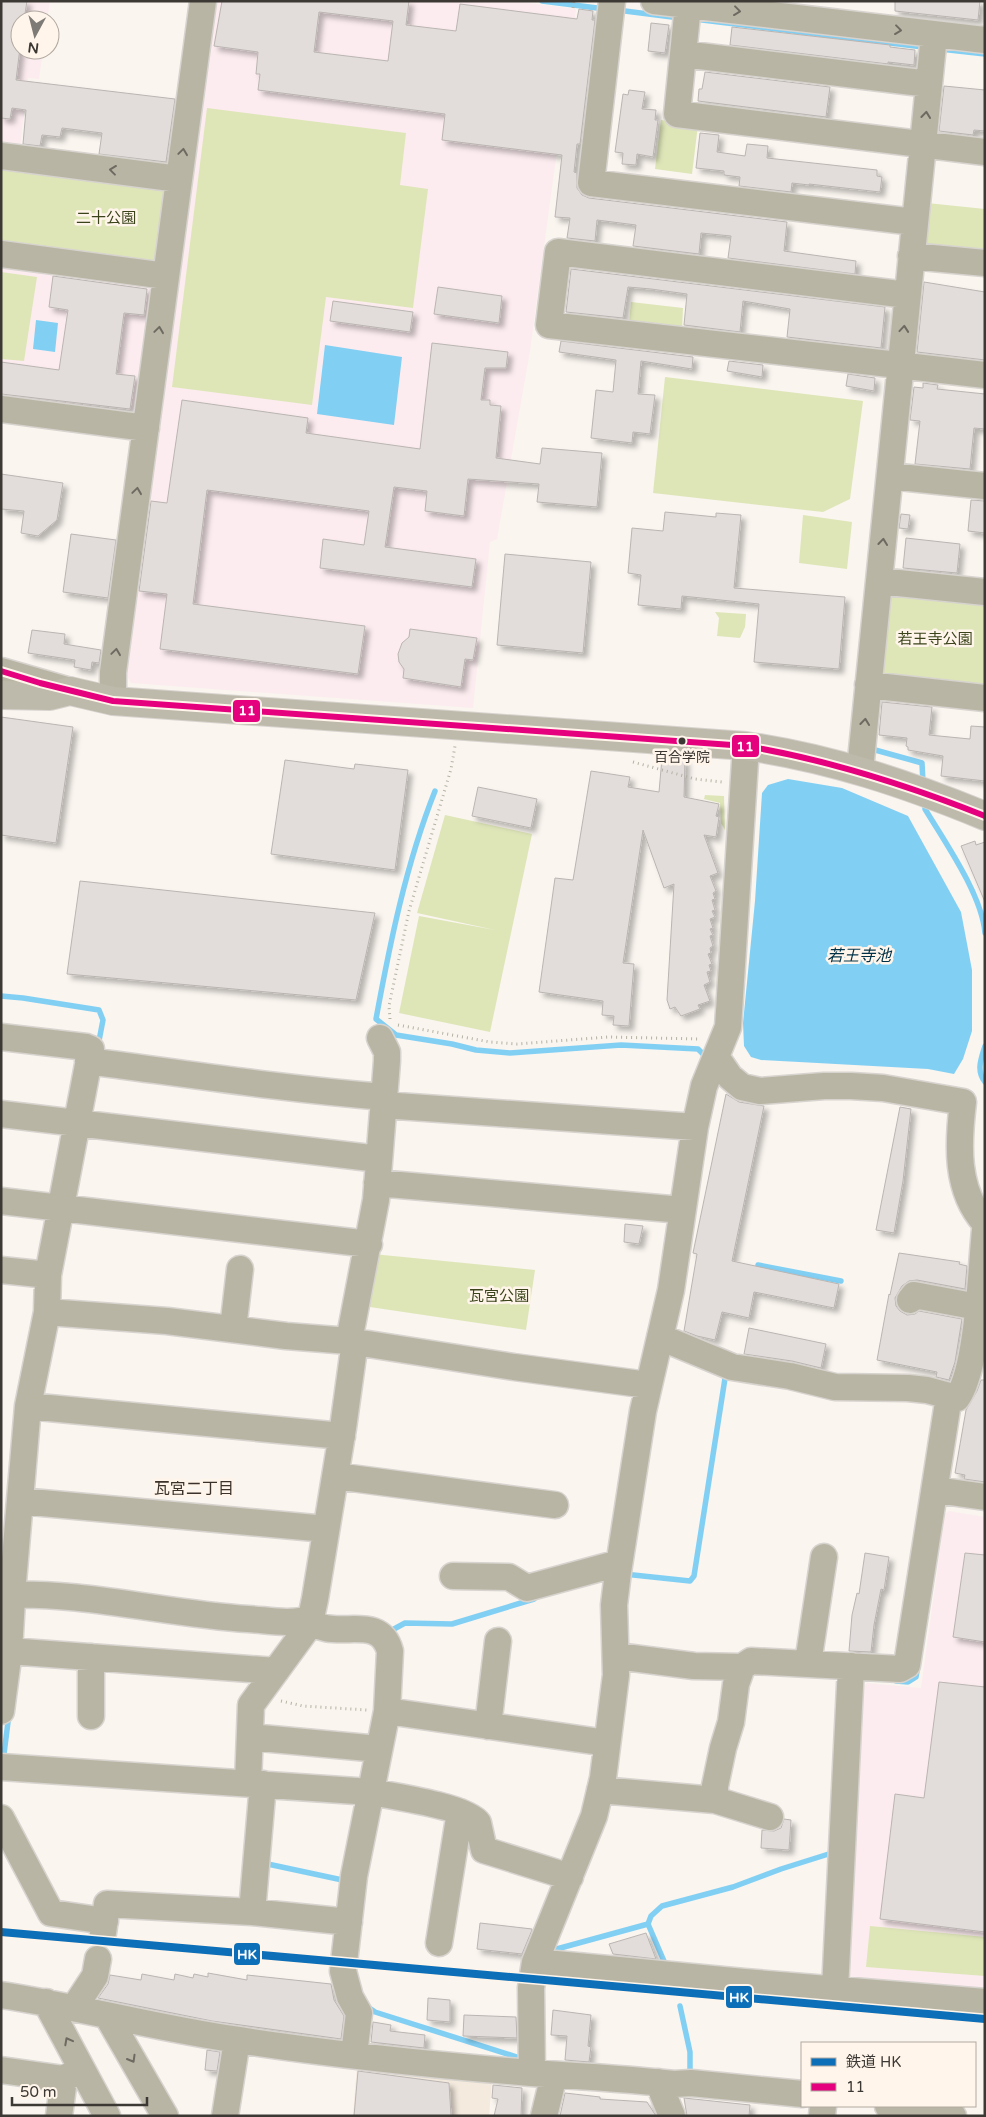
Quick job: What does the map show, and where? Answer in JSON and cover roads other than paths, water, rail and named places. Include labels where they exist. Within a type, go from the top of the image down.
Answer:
[{"type":"main road","points":[[1,694],[50,696],[70,691],[113,701],[746,746],[803,755],[860,770],[923,791],[985,816]]},
{"type":"street","points":[[113,701],[113,672],[203,1]]},
{"type":"street","points":[[612,1],[591,183],[908,221]]},
{"type":"street","points":[[654,1],[985,40]]},
{"type":"street","points":[[688,5],[677,114],[985,152]]},
{"type":"street","points":[[860,770],[890,476],[894,365],[900,294],[912,256],[908,221],[915,143],[922,83],[934,35]]},
{"type":"street","points":[[683,54],[922,83]]},
{"type":"street","points":[[1,156],[179,179]]},
{"type":"street","points":[[900,294],[558,252],[549,325],[985,375]]},
{"type":"street","points":[[1,254],[166,276]]},
{"type":"street","points":[[912,256],[985,262]]},
{"type":"street","points":[[1,409],[146,428]]},
{"type":"street","points":[[890,476],[985,486]]},
{"type":"street","points":[[879,581],[985,592]]},
{"type":"street","points":[[1,671],[70,691]]},
{"type":"street","points":[[868,685],[985,698]]},
{"type":"street","points":[[544,2116],[542,2074],[532,1988],[535,1962],[594,1816],[600,1790],[617,1656],[614,1605],[648,1385],[671,1290],[695,1127],[704,1086],[728,1027],[746,746]]},
{"type":"street","points":[[1,1036],[86,1046],[91,1049],[48,1275],[47,1312],[28,1406],[20,1501],[7,1595],[9,1651],[1,1711]]},
{"type":"street","points":[[252,1912],[256,1783],[250,1737],[251,1705],[308,1627],[314,1606],[342,1436],[352,1341],[369,1244],[378,1171],[387,1060],[387,1052],[380,1038]]},
{"type":"street","points":[[719,1051],[730,1077],[742,1088],[760,1092],[824,1086],[851,1086],[883,1088],[963,1102],[960,1128],[962,1172],[974,1211],[985,1223]]},
{"type":"street","points":[[88,1061],[384,1101],[695,1127]]},
{"type":"street","points":[[1,1114],[76,1123],[378,1171],[682,1210]]},
{"type":"street","points":[[1,1200],[369,1244]]},
{"type":"street","points":[[660,1337],[732,1367],[790,1376],[835,1387],[908,1388],[927,1390],[957,1398],[977,1366],[985,1230]]},
{"type":"street","points":[[234,1330],[240,1269]]},
{"type":"street","points":[[1,1270],[48,1275]]},
{"type":"street","points":[[910,1300],[914,1294],[981,1298]]},
{"type":"street","points":[[47,1312],[167,1321],[234,1330],[352,1341],[514,1367],[648,1385]]},
{"type":"street","points":[[617,1656],[694,1666],[742,1667],[751,1661],[900,1669],[907,1665],[939,1490],[949,1396]]},
{"type":"street","points":[[28,1406],[342,1436]]},
{"type":"street","points":[[336,1476],[432,1481],[527,1494],[555,1505]]},
{"type":"street","points":[[939,1490],[985,1497]]},
{"type":"street","points":[[20,1501],[326,1529]]},
{"type":"street","points":[[808,1663],[824,1557]]},
{"type":"street","points":[[453,1576],[509,1577],[527,1588],[619,1563]]},
{"type":"street","points":[[7,1595],[101,1600],[219,1617],[293,1622],[309,1619]]},
{"type":"street","points":[[309,1619],[319,1628],[372,1630],[382,1635],[390,1651],[387,1711],[359,1850],[343,1971],[350,1997],[359,2013],[354,2055]]},
{"type":"street","points":[[488,1726],[498,1641]]},
{"type":"street","points":[[9,1651],[276,1671]]},
{"type":"street","points":[[91,1716],[92,1657]]},
{"type":"street","points":[[835,1990],[851,1666]]},
{"type":"street","points":[[715,1800],[715,1786],[731,1722],[736,1684],[742,1667]]},
{"type":"street","points":[[387,1711],[607,1743]]},
{"type":"street","points":[[250,1737],[379,1749]]},
{"type":"street","points":[[1,1767],[371,1792],[460,1812],[476,1820],[484,1850],[570,1877]]},
{"type":"street","points":[[600,1790],[715,1800],[770,1816]]},
{"type":"street","points":[[439,1943],[460,1812]]},
{"type":"street","points":[[4,1830],[51,1913],[104,1927],[107,1904],[252,1912],[348,1922]]},
{"type":"street","points":[[74,2008],[95,1976],[98,1959]]},
{"type":"street","points":[[535,1962],[985,2002]]},
{"type":"street","points":[[1,1995],[46,2002],[108,2016],[237,2040],[354,2055],[542,2074],[691,2083],[801,2094]]},
{"type":"street","points":[[46,2002],[73,2073],[107,2116]]},
{"type":"street","points":[[108,2016],[164,2116]]},
{"type":"street","points":[[225,2116],[237,2040]]},
{"type":"street","points":[[1,2070],[73,2073]]},
{"type":"street","points":[[59,2116],[73,2073]]},
{"type":"street","points":[[658,2082],[672,2116]]},
{"type":"street","points":[[895,2107],[948,2115]]},
{"type":"water","points":[[36,320],[58,323],[55,352],[33,349]]},
{"type":"water","points":[[325,345],[402,357],[394,425],[317,414]]},
{"type":"water","name":"若王寺池","points":[[788,779],[842,788],[908,816],[961,912],[972,970],[972,1031],[963,1059],[954,1074],[928,1069],[761,1060],[751,1057],[744,1046],[743,1023],[755,901],[762,793],[768,785]]},
{"type":"waterway","points":[[542,1],[605,9]]},
{"type":"waterway","points":[[617,10],[680,18]]},
{"type":"waterway","points":[[694,19],[923,47],[922,49]]},
{"type":"waterway","points":[[940,49],[985,54]]},
{"type":"waterway","points":[[868,748],[922,763],[923,783]]},
{"type":"waterway","points":[[435,791],[407,875],[376,1019],[396,1035],[476,1050],[510,1053],[621,1045],[698,1049],[707,1058]]},
{"type":"waterway","points":[[925,800],[925,809],[970,886],[977,902],[985,933]]},
{"type":"waterway","points":[[1,996],[99,1010],[103,1020],[98,1046]]},
{"type":"waterway","points":[[985,1046],[980,1069],[985,1082]]},
{"type":"waterway","points":[[758,1265],[841,1281]]},
{"type":"waterway","points":[[624,1574],[690,1581],[694,1576],[726,1372]]},
{"type":"waterway","points":[[394,1629],[405,1623],[452,1624],[534,1599]]},
{"type":"waterway","points":[[896,1681],[908,1682],[916,1677],[918,1665]]},
{"type":"waterway","points":[[3,1762],[9,1714]]},
{"type":"waterway","points":[[552,1954],[553,1950],[648,1924],[651,1916],[662,1906],[733,1887],[835,1852]]},
{"type":"waterway","points":[[263,1863],[347,1881]]},
{"type":"waterway","points":[[648,1924],[667,1968]]},
{"type":"waterway","points":[[365,2005],[375,2012],[523,2059]]},
{"type":"waterway","points":[[680,2006],[690,2052],[690,2071]]},
{"type":"rail line","name":"HK","points":[[1,1932],[985,2019]]},
{"type":"place","name":"百合学院","points":[[682,741]]},
{"type":"district","name":"瓦宮二丁目","points":[[194,1488]]},
{"type":"park label","name":"二十公園","points":[[106,218]]},
{"type":"park label","name":"若王寺公園","points":[[935,639]]},
{"type":"park label","name":"瓦宮公園","points":[[499,1296]]}]
